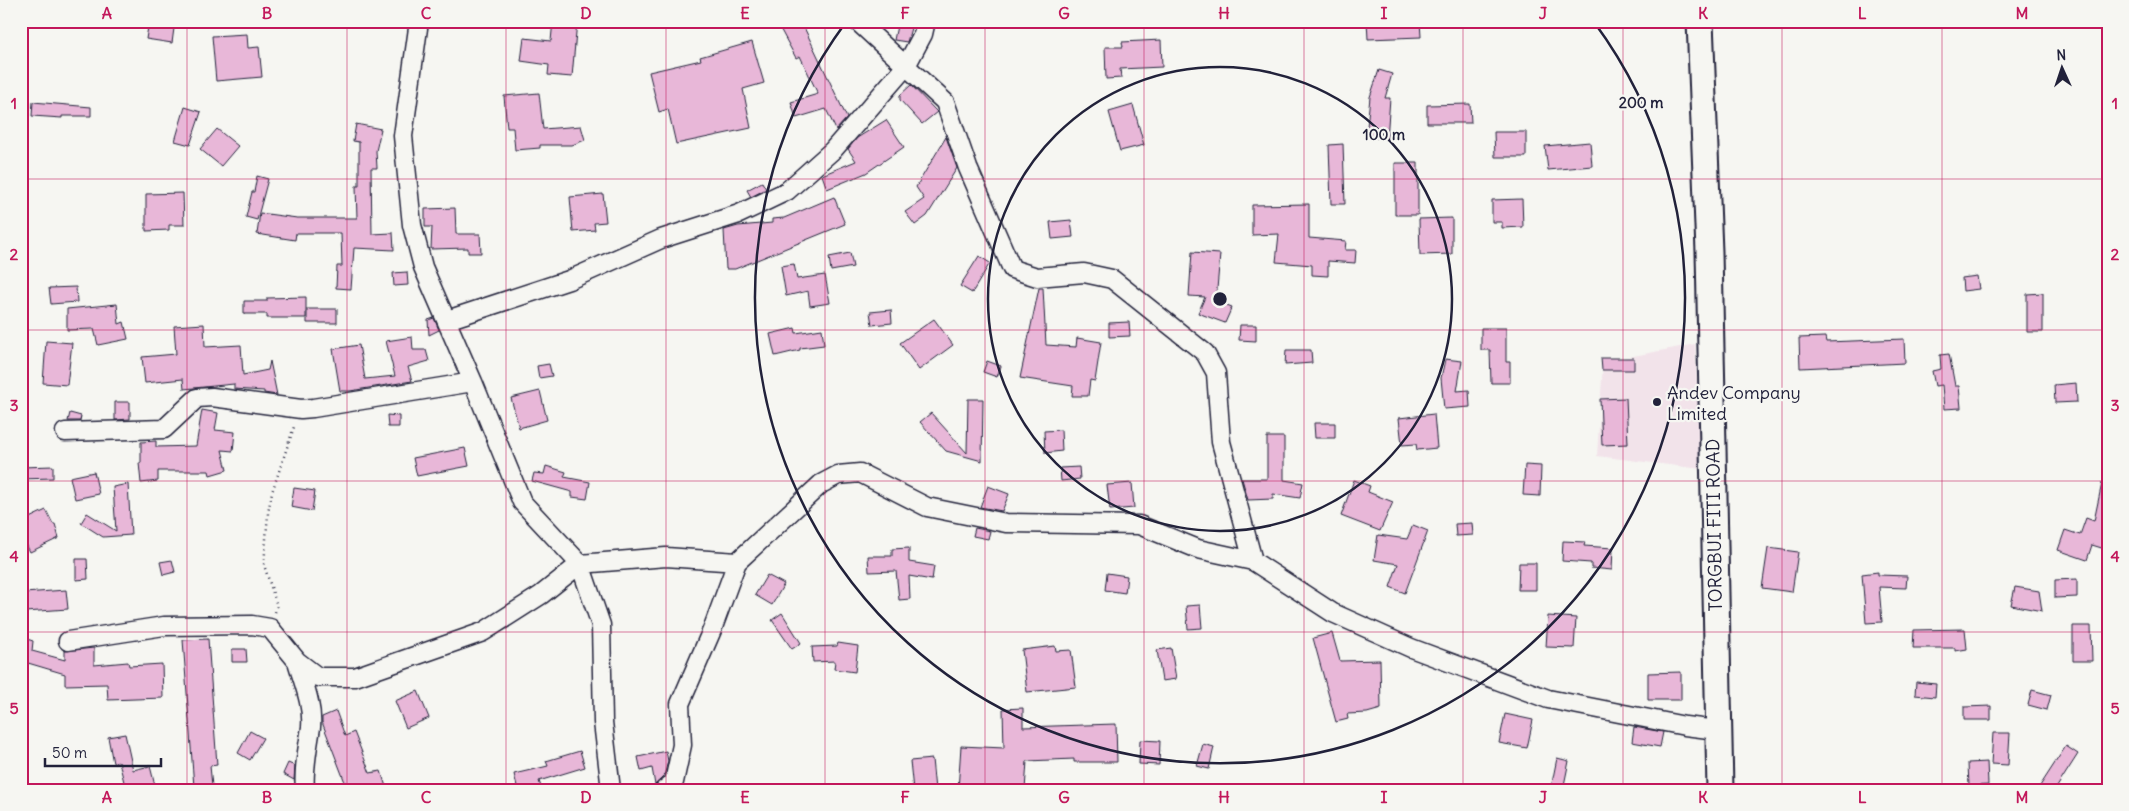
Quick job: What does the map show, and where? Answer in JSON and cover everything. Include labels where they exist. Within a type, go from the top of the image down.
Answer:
[{"type":"street","points":[[419,21],[404,136],[412,225],[423,267],[447,320],[522,502],[580,564],[602,625],[604,722],[611,790]]},
{"type":"street","points":[[857,21],[945,102],[968,168],[1012,270],[1037,277],[1084,273],[1112,279],[1205,353],[1216,373],[1221,442],[1253,561]]},
{"type":"street","points":[[447,320],[569,280],[661,239],[739,214],[787,191],[833,150],[906,66],[923,34],[926,21]]},
{"type":"street","name":"TORGBUI FITI ROAD","points":[[1700,21],[1709,252],[1717,730],[1720,790]]},
{"type":"street","points":[[65,432],[164,429],[197,398],[212,397],[301,409],[473,382]]},
{"type":"street","points":[[664,790],[674,782],[682,745],[680,704],[712,630],[737,562],[821,484],[838,475],[860,473],[927,507],[1006,523],[1139,525],[1198,549],[1253,561],[1333,613],[1411,648],[1548,699],[1685,726],[1717,730]]},
{"type":"street","points":[[68,641],[164,626],[252,625],[270,628],[297,661],[318,677],[355,677],[414,658],[483,632],[541,595],[580,564],[666,557],[737,562]]},
{"type":"street","points":[[297,661],[310,709],[311,726],[304,777],[305,790]]},
{"type":"path","points":[[270,628],[277,606],[264,565],[268,513],[272,492],[301,409]]},
{"type":"shaded area","points":[[1695,344],[1701,469],[1597,456],[1603,362]]},
{"type":"building","points":[[149,21],[175,21],[172,43],[146,39]]},
{"type":"building","points":[[553,21],[577,21],[572,77],[548,75],[549,65],[521,61],[524,38],[551,41]]},
{"type":"building","points":[[776,21],[801,21],[847,118],[836,130],[826,109],[796,118],[791,102],[818,94],[800,56],[796,58]]},
{"type":"building","points":[[898,21],[913,21],[907,42],[894,40]]},
{"type":"building","points":[[1367,21],[1420,21],[1421,37],[1368,39]]},
{"type":"building","points":[[247,34],[248,48],[259,47],[262,77],[216,81],[212,36]]},
{"type":"building","points":[[1161,40],[1162,67],[1120,69],[1121,78],[1106,79],[1105,47],[1123,47],[1122,42]]},
{"type":"building","points":[[752,42],[764,83],[743,89],[751,128],[676,144],[668,109],[659,112],[649,72],[701,60],[700,57]]},
{"type":"building","points":[[1379,70],[1392,74],[1385,98],[1390,98],[1387,139],[1366,137],[1370,97]]},
{"type":"building","points":[[911,85],[937,112],[922,124],[900,100],[900,95]]},
{"type":"building","points":[[539,93],[543,129],[581,126],[585,140],[572,145],[540,145],[540,148],[515,150],[513,128],[507,128],[504,96]]},
{"type":"building","points":[[33,102],[91,107],[91,116],[62,116],[62,118],[32,116]]},
{"type":"building","points":[[1470,104],[1471,123],[1427,123],[1427,105]]},
{"type":"building","points":[[1133,105],[1144,145],[1120,151],[1109,112]]},
{"type":"building","points":[[185,107],[201,112],[190,145],[175,141]]},
{"type":"building","points":[[886,120],[904,147],[866,173],[827,189],[822,175],[856,161],[848,149],[857,138]]},
{"type":"building","points":[[356,124],[381,129],[376,151],[377,168],[371,168],[372,234],[393,233],[394,250],[354,248],[351,289],[336,288],[337,266],[342,266],[341,233],[296,233],[295,240],[257,234],[260,213],[297,218],[357,218],[356,186],[359,186],[359,142],[353,141]]},
{"type":"building","points":[[217,129],[238,146],[221,166],[200,149]]},
{"type":"building","points":[[1494,132],[1526,132],[1526,157],[1495,157]]},
{"type":"building","points":[[946,137],[957,168],[927,216],[915,225],[905,212],[924,199],[916,187]]},
{"type":"building","points":[[1590,142],[1592,166],[1548,170],[1545,146]]},
{"type":"building","points":[[1343,144],[1345,204],[1331,204],[1329,145]]},
{"type":"building","points":[[1395,163],[1418,163],[1418,215],[1395,215]]},
{"type":"building","points":[[257,176],[268,179],[257,220],[246,217]]},
{"type":"building","points":[[762,182],[766,189],[751,197],[747,190]]},
{"type":"building","points":[[183,193],[184,225],[169,225],[169,230],[146,231],[146,194]]},
{"type":"building","points":[[603,194],[606,222],[594,223],[595,230],[573,232],[570,197]]},
{"type":"building","points":[[834,197],[845,224],[735,269],[726,269],[724,230],[738,226],[772,223],[772,219],[784,218]]},
{"type":"building","points":[[1522,199],[1523,227],[1502,228],[1502,222],[1492,222],[1492,200]]},
{"type":"building","points":[[1309,204],[1309,238],[1346,241],[1345,250],[1356,250],[1355,263],[1328,261],[1328,276],[1312,275],[1312,265],[1276,262],[1279,234],[1252,235],[1252,205]]},
{"type":"building","points":[[455,208],[456,234],[480,234],[481,253],[468,253],[468,248],[431,249],[432,227],[425,227],[425,209]]},
{"type":"building","points":[[1452,218],[1452,254],[1420,255],[1419,219]]},
{"type":"building","points":[[1071,220],[1073,237],[1052,239],[1050,222]]},
{"type":"building","points":[[1192,252],[1220,254],[1216,301],[1232,307],[1225,323],[1198,313],[1205,297],[1189,296]]},
{"type":"building","points":[[850,253],[853,267],[831,271],[829,257]]},
{"type":"building","points":[[979,256],[990,263],[972,293],[960,286]]},
{"type":"building","points":[[794,264],[797,279],[825,275],[830,303],[810,306],[808,291],[786,296],[781,266]]},
{"type":"building","points":[[407,272],[408,285],[394,286],[393,273]]},
{"type":"building","points":[[1977,276],[1979,289],[1963,291],[1962,278]]},
{"type":"building","points":[[76,287],[77,302],[51,304],[49,288]]},
{"type":"building","points":[[1039,288],[1043,288],[1046,345],[1076,347],[1077,338],[1101,342],[1095,381],[1090,380],[1088,396],[1072,396],[1073,386],[1020,378]]},
{"type":"building","points":[[2043,293],[2043,332],[2027,332],[2027,294]]},
{"type":"building","points":[[306,297],[306,318],[267,318],[267,314],[244,314],[244,301],[267,301],[267,298]]},
{"type":"building","points":[[117,304],[119,324],[124,322],[128,339],[98,345],[94,329],[67,330],[67,309]]},
{"type":"building","points":[[307,309],[337,309],[337,323],[307,323]]},
{"type":"building","points":[[891,310],[892,323],[872,325],[870,312]]},
{"type":"building","points":[[434,318],[439,330],[429,335],[428,320]]},
{"type":"building","points":[[934,319],[953,345],[919,370],[900,343]]},
{"type":"building","points":[[1129,322],[1130,336],[1109,337],[1109,323]]},
{"type":"building","points":[[204,324],[205,347],[241,345],[243,375],[268,370],[270,361],[277,395],[264,393],[264,391],[234,389],[234,384],[184,389],[183,379],[145,383],[142,357],[176,354],[174,326]]},
{"type":"building","points":[[1240,325],[1256,325],[1256,341],[1239,340]]},
{"type":"building","points":[[795,328],[796,333],[822,329],[824,345],[800,348],[800,350],[775,356],[770,334]]},
{"type":"building","points":[[1481,328],[1506,328],[1506,362],[1510,362],[1510,383],[1491,383],[1490,350],[1481,350]]},
{"type":"building","points":[[412,337],[413,350],[426,350],[429,361],[408,367],[412,381],[340,391],[333,349],[359,345],[365,379],[395,376],[386,341]]},
{"type":"building","points":[[1825,337],[1826,342],[1904,339],[1905,363],[1800,368],[1799,338]]},
{"type":"building","points":[[46,341],[72,343],[67,385],[43,383]]},
{"type":"building","points":[[1286,350],[1311,350],[1312,363],[1285,365]]},
{"type":"building","points":[[1949,354],[1955,386],[1959,386],[1961,408],[1944,409],[1942,385],[1935,386],[1932,371],[1941,369],[1940,355]]},
{"type":"building","points":[[1601,358],[1634,358],[1634,370],[1602,370]]},
{"type":"building","points":[[1445,359],[1462,361],[1457,391],[1469,390],[1470,407],[1444,409],[1441,378]]},
{"type":"building","points":[[987,361],[1001,366],[997,377],[983,372]]},
{"type":"building","points":[[549,364],[552,376],[539,378],[537,366]]},
{"type":"building","points":[[2076,383],[2077,402],[2055,403],[2054,385]]},
{"type":"building","points":[[540,391],[547,420],[519,428],[511,398]]},
{"type":"building","points":[[1626,398],[1628,444],[1602,445],[1600,399]]},
{"type":"building","points":[[968,399],[983,399],[982,461],[946,451],[920,422],[931,413],[967,453]]},
{"type":"building","points":[[115,402],[130,402],[130,419],[115,420]]},
{"type":"building","points":[[202,410],[218,413],[215,430],[235,432],[233,451],[222,450],[227,470],[210,475],[209,471],[158,471],[158,481],[141,483],[139,463],[141,463],[141,442],[156,441],[156,447],[196,446]]},
{"type":"building","points":[[70,413],[81,416],[80,421],[68,421]]},
{"type":"building","points":[[1434,414],[1437,448],[1417,450],[1416,444],[1402,445],[1399,418]]},
{"type":"building","points":[[387,415],[399,416],[399,427],[388,427]]},
{"type":"building","points":[[1314,423],[1335,423],[1335,438],[1315,438]]},
{"type":"building","points":[[1061,430],[1062,451],[1045,453],[1044,431]]},
{"type":"building","points":[[1267,437],[1284,437],[1284,480],[1303,483],[1300,498],[1273,494],[1273,499],[1248,500],[1242,479],[1267,479]]},
{"type":"building","points":[[465,448],[469,466],[417,476],[413,458]]},
{"type":"building","points":[[1525,465],[1541,466],[1540,496],[1523,495]]},
{"type":"building","points":[[53,466],[53,478],[21,479],[21,467]]},
{"type":"building","points":[[546,466],[566,472],[564,477],[590,482],[587,499],[572,497],[572,492],[532,481],[534,473],[544,474]]},
{"type":"building","points":[[1079,467],[1080,479],[1061,481],[1060,468]]},
{"type":"building","points":[[94,472],[99,494],[75,499],[70,477]]},
{"type":"building","points":[[1354,480],[1370,486],[1368,492],[1393,502],[1380,531],[1341,516]]},
{"type":"building","points":[[1132,483],[1134,508],[1110,510],[1107,485]]},
{"type":"building","points":[[2102,483],[2108,484],[2108,550],[2092,545],[2087,560],[2058,550],[2065,530],[2080,535],[2086,518],[2094,521]]},
{"type":"building","points":[[128,484],[131,535],[103,537],[81,523],[87,513],[116,531],[113,487]]},
{"type":"building","points":[[988,486],[1009,494],[1002,511],[980,507]]},
{"type":"building","points":[[294,488],[315,491],[312,511],[291,507]]},
{"type":"building","points":[[46,510],[53,524],[55,524],[59,538],[30,552],[21,534],[21,522]]},
{"type":"building","points":[[1472,523],[1473,535],[1456,536],[1455,524]]},
{"type":"building","points":[[1413,525],[1428,531],[1405,593],[1390,587],[1398,564],[1374,560],[1378,535],[1407,539]]},
{"type":"building","points":[[975,528],[990,531],[988,539],[973,536]]},
{"type":"building","points":[[1563,541],[1585,542],[1584,546],[1613,548],[1612,570],[1591,568],[1591,563],[1562,561]]},
{"type":"building","points":[[909,548],[909,562],[934,566],[932,580],[909,576],[910,599],[899,600],[896,571],[869,572],[868,556],[892,556],[892,549]]},
{"type":"building","points":[[1768,548],[1798,552],[1792,592],[1762,588]]},
{"type":"building","points":[[76,559],[87,559],[88,579],[76,580]]},
{"type":"building","points":[[172,560],[175,572],[163,575],[160,562]]},
{"type":"building","points":[[1519,563],[1536,563],[1536,590],[1518,590]]},
{"type":"building","points":[[1878,572],[1878,575],[1907,576],[1906,588],[1879,587],[1882,622],[1866,623],[1862,574]]},
{"type":"building","points":[[1107,573],[1127,576],[1125,593],[1105,590]]},
{"type":"building","points":[[767,575],[784,584],[772,605],[755,595]]},
{"type":"building","points":[[2077,579],[2077,597],[2055,598],[2055,580]]},
{"type":"building","points":[[2015,587],[2039,591],[2042,611],[2011,605]]},
{"type":"building","points":[[66,590],[68,609],[25,612],[24,593]]},
{"type":"building","points":[[1200,605],[1202,628],[1188,629],[1186,606]]},
{"type":"building","points":[[782,613],[801,643],[792,649],[772,620]]},
{"type":"building","points":[[1548,616],[1576,618],[1574,648],[1546,647]]},
{"type":"building","points":[[2073,626],[2091,626],[2092,661],[2073,661]]},
{"type":"building","points":[[1965,629],[1967,649],[1955,651],[1955,648],[1913,648],[1914,630]]},
{"type":"building","points":[[1332,633],[1340,661],[1380,660],[1381,709],[1367,713],[1347,714],[1348,719],[1336,722],[1313,638]]},
{"type":"building","points":[[21,637],[33,641],[32,651],[65,660],[65,651],[94,648],[94,665],[128,662],[129,666],[162,664],[163,698],[108,700],[107,684],[65,685],[65,674],[28,663],[25,675],[21,675]]},
{"type":"building","points":[[208,639],[217,765],[210,766],[212,786],[194,787],[183,640]]},
{"type":"building","points":[[838,643],[858,646],[855,672],[834,669],[835,661],[813,662],[812,647],[837,646]]},
{"type":"building","points":[[1055,646],[1056,651],[1071,650],[1076,687],[1027,692],[1022,650]]},
{"type":"building","points":[[1171,648],[1176,679],[1162,681],[1157,650]]},
{"type":"building","points":[[232,649],[246,649],[247,662],[232,662]]},
{"type":"building","points":[[1681,672],[1681,700],[1648,700],[1648,673]]},
{"type":"building","points":[[1916,682],[1936,684],[1935,697],[1915,695]]},
{"type":"building","points":[[2032,690],[2051,695],[2047,710],[2028,705]]},
{"type":"building","points":[[418,691],[429,718],[406,728],[395,701]]},
{"type":"building","points":[[1991,706],[1991,720],[1964,720],[1964,707]]},
{"type":"building","points":[[1023,708],[1023,727],[1116,724],[1117,762],[1074,762],[1074,759],[1027,761],[1025,790],[958,790],[961,746],[1004,748],[1003,709]]},
{"type":"building","points":[[336,711],[345,736],[354,732],[370,773],[381,771],[387,790],[348,790],[322,722],[322,717]]},
{"type":"building","points":[[1505,714],[1533,720],[1527,748],[1499,743]]},
{"type":"building","points":[[1634,727],[1663,732],[1660,747],[1632,742]]},
{"type":"building","points":[[250,731],[263,738],[250,760],[238,753]]},
{"type":"building","points":[[1993,733],[2010,733],[2008,765],[1991,764]]},
{"type":"building","points":[[125,734],[133,770],[150,766],[156,790],[126,790],[119,762],[113,763],[108,737]]},
{"type":"building","points":[[1140,740],[1160,741],[1159,765],[1139,764]]},
{"type":"building","points":[[1203,744],[1214,747],[1209,769],[1197,766]]},
{"type":"building","points":[[2066,746],[2078,754],[2055,790],[2047,790],[2040,786]]},
{"type":"building","points":[[580,751],[585,767],[539,781],[542,790],[518,790],[514,774],[548,766],[546,761]]},
{"type":"building","points":[[666,751],[668,761],[664,776],[655,785],[652,768],[641,771],[638,757]]},
{"type":"building","points":[[1557,758],[1569,761],[1563,790],[1551,788]]},
{"type":"building","points":[[932,759],[935,790],[913,790],[910,761]]},
{"type":"building","points":[[1987,762],[1988,785],[1969,786],[1968,763]]},
{"type":"building","points":[[288,763],[295,766],[294,780],[283,774]]},
{"type":"place","name":"Andev Company Limited","points":[[1657,402]]}]
